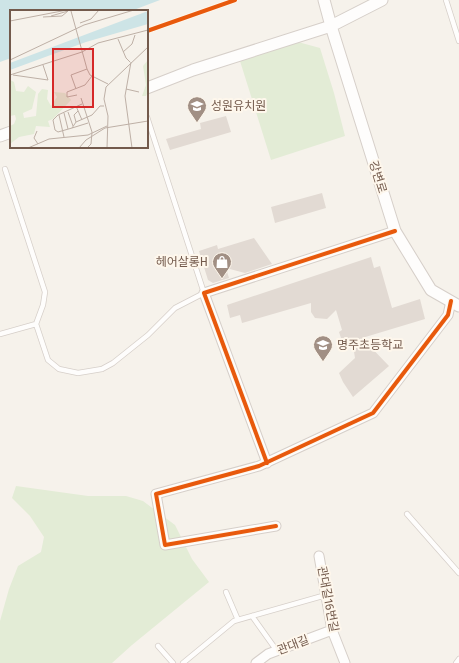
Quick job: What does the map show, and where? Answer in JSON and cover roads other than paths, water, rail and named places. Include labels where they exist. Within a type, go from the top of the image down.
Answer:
[{"type":"street","points":[[148,88],[193,70],[331,26],[382,0]]},
{"type":"street","name":"강변로","points":[[326,4],[331,26],[395,231],[431,290],[455,303]]},
{"type":"street","points":[[0,136],[10,132]]},
{"type":"street","points":[[267,463],[204,293],[395,231]]},
{"type":"street","points":[[276,526],[165,545],[156,494],[259,466],[373,413],[448,315],[455,303]]},
{"type":"street","name":"관대길16번길","points":[[319,556],[332,630],[345,663]]},
{"type":"street","name":"관대길","points":[[256,663],[332,630]]},
{"type":"lane","points":[[446,0],[459,41]]},
{"type":"lane","points":[[5,169],[45,292],[43,305],[36,324],[48,360],[59,369],[78,373],[102,368],[113,363],[148,334],[175,308],[204,293],[148,120]]},
{"type":"lane","points":[[0,334],[36,324]]},
{"type":"lane","points":[[407,514],[459,573]]},
{"type":"lane","points":[[226,592],[238,620]]},
{"type":"lane","points":[[183,663],[234,621],[326,596]]},
{"type":"lane","points":[[252,616],[272,656]]},
{"type":"lane","points":[[158,646],[173,663]]},
{"type":"lane","points":[[456,663],[459,659]]},
{"type":"water","points":[[0,0],[160,0],[134,10],[10,10],[10,58],[0,62]]},
{"type":"place","name":"성원유치원","points":[[197,123]]},
{"type":"place","name":"헤어살롱H","points":[[222,279]]},
{"type":"place","name":"명주초등학교","points":[[323,362]]}]
